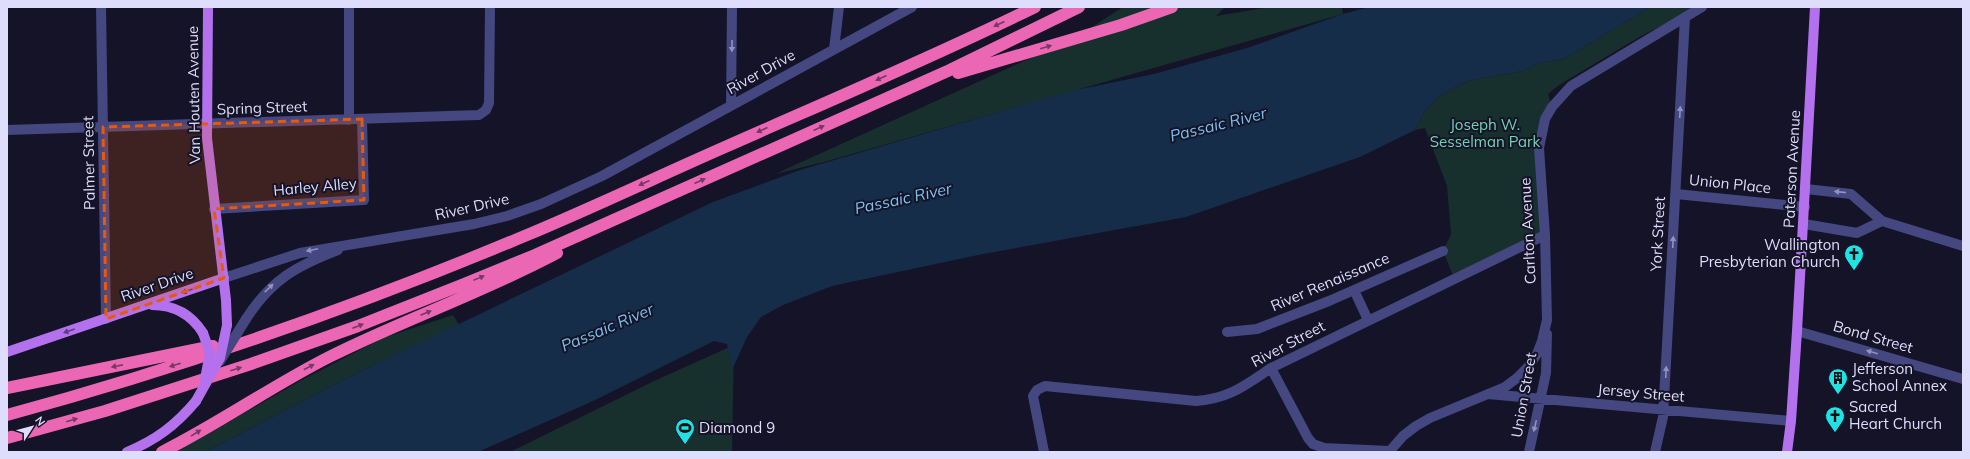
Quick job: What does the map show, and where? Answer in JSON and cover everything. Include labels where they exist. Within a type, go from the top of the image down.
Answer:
[{"type":"highway","points":[[7,415],[150,373],[279,330],[392,289],[533,232],[941,51],[1035,7]]},
{"type":"highway","points":[[7,438],[178,388],[329,337],[499,270],[1019,38],[1079,7]]},
{"type":"highway","points":[[914,85],[1121,25],[1172,7]]},
{"type":"highway","points":[[162,452],[284,381],[325,359],[377,334],[508,278],[639,208]]},
{"type":"highway","points":[[7,388],[155,358],[279,330]]},
{"type":"main road","name":"Van Houten Avenue","points":[[196,401],[216,368],[223,347],[227,325],[224,278],[214,209],[207,138],[208,7]]},
{"type":"main road","name":"Paterson Avenue","points":[[1787,452],[1791,421],[1804,224],[1815,7]]},
{"type":"main road","name":"River Drive","points":[[7,352],[224,278]]},
{"type":"main road","points":[[127,452],[164,433],[180,420],[196,401],[209,364],[210,353],[203,333],[191,317],[173,308],[162,305],[140,307]]},
{"type":"street","name":"Palmer Street","points":[[101,7],[106,319]]},
{"type":"street","points":[[349,7],[349,120]]},
{"type":"street","name":"Spring Street","points":[[7,130],[479,115],[486,110],[489,103],[490,7]]},
{"type":"street","points":[[731,106],[732,7]]},
{"type":"street","points":[[834,49],[839,7]]},
{"type":"street","name":"River Drive","points":[[224,278],[300,253],[351,246],[474,224],[507,216],[541,204],[602,176],[912,7]]},
{"type":"street","name":"Carlton Avenue","points":[[1389,452],[1403,436],[1430,418],[1505,386],[1517,378],[1528,367],[1537,354],[1547,320],[1545,235],[1538,148],[1543,127],[1552,107],[1571,86],[1702,7]]},
{"type":"street","name":"York Street","points":[[1655,452],[1664,410],[1685,17]]},
{"type":"street","name":"Harley Alley","points":[[214,209],[364,200],[362,119]]},
{"type":"street","points":[[1806,189],[1851,194],[1882,221],[1963,246]]},
{"type":"street","name":"Union Place","points":[[1676,194],[1805,207]]},
{"type":"street","points":[[1804,224],[1857,233],[1882,221]]},
{"type":"street","name":"River Street","points":[[1044,452],[1033,396],[1037,390],[1045,386],[1196,401],[1214,400],[1235,392],[1271,368],[1545,235]]},
{"type":"street","points":[[216,368],[260,297],[280,278],[302,264],[351,246]]},
{"type":"street","name":"River Renaissance","points":[[1227,332],[1257,329],[1354,290],[1443,251]]},
{"type":"street","points":[[1354,290],[1368,320]]},
{"type":"street","name":"Union Street","points":[[1529,452],[1546,373],[1547,320]]},
{"type":"street","name":"Bond Street","points":[[1797,331],[1963,379]]},
{"type":"street","points":[[1271,368],[1308,438],[1313,444],[1324,448],[1389,452]]},
{"type":"street","name":"Jersey Street","points":[[1488,394],[1791,421]]},
{"type":"highlighted area","points":[[362,119],[364,200],[214,209],[224,278],[106,319],[103,127]]},
{"type":"green space","points":[[1123,7],[1225,7],[1216,16],[1270,7],[1342,7],[1343,14],[824,162],[775,174],[1075,38]]},
{"type":"green space","name":"Joseph W. Sesselman Park","points":[[1650,7],[1694,7],[1681,16],[1641,36],[1559,85],[1548,94],[1552,107],[1540,134],[1545,235],[1454,278],[1443,251],[1451,234],[1447,186],[1425,128],[1415,130],[1424,112],[1442,94],[1467,81],[1523,71],[1539,63],[1564,59]]},
{"type":"green space","points":[[453,315],[459,325],[367,368],[205,452],[176,452],[302,380],[383,338]]},
{"type":"green space","points":[[734,345],[732,452],[510,452],[654,381]]},
{"type":"water","name":"Passaic River","points":[[1369,7],[1650,7],[1564,59],[1539,63],[1523,71],[1467,81],[1442,94],[1424,112],[1415,130],[1360,157],[1186,217],[978,255],[832,286],[783,305],[761,317],[747,337],[732,370],[727,344],[714,341],[593,401],[478,452],[205,452],[367,368],[713,202],[800,170],[1071,91],[1154,74],[1247,48],[1343,14]]},
{"type":"place","name":"Wallington Presbyterian Church","points":[[1854,271]]},
{"type":"place","name":"Jefferson School Annex","points":[[1838,395]]},
{"type":"place","name":"Sacred Heart Church","points":[[1835,433]]},
{"type":"place","name":"Diamond 9","points":[[685,445]]}]
